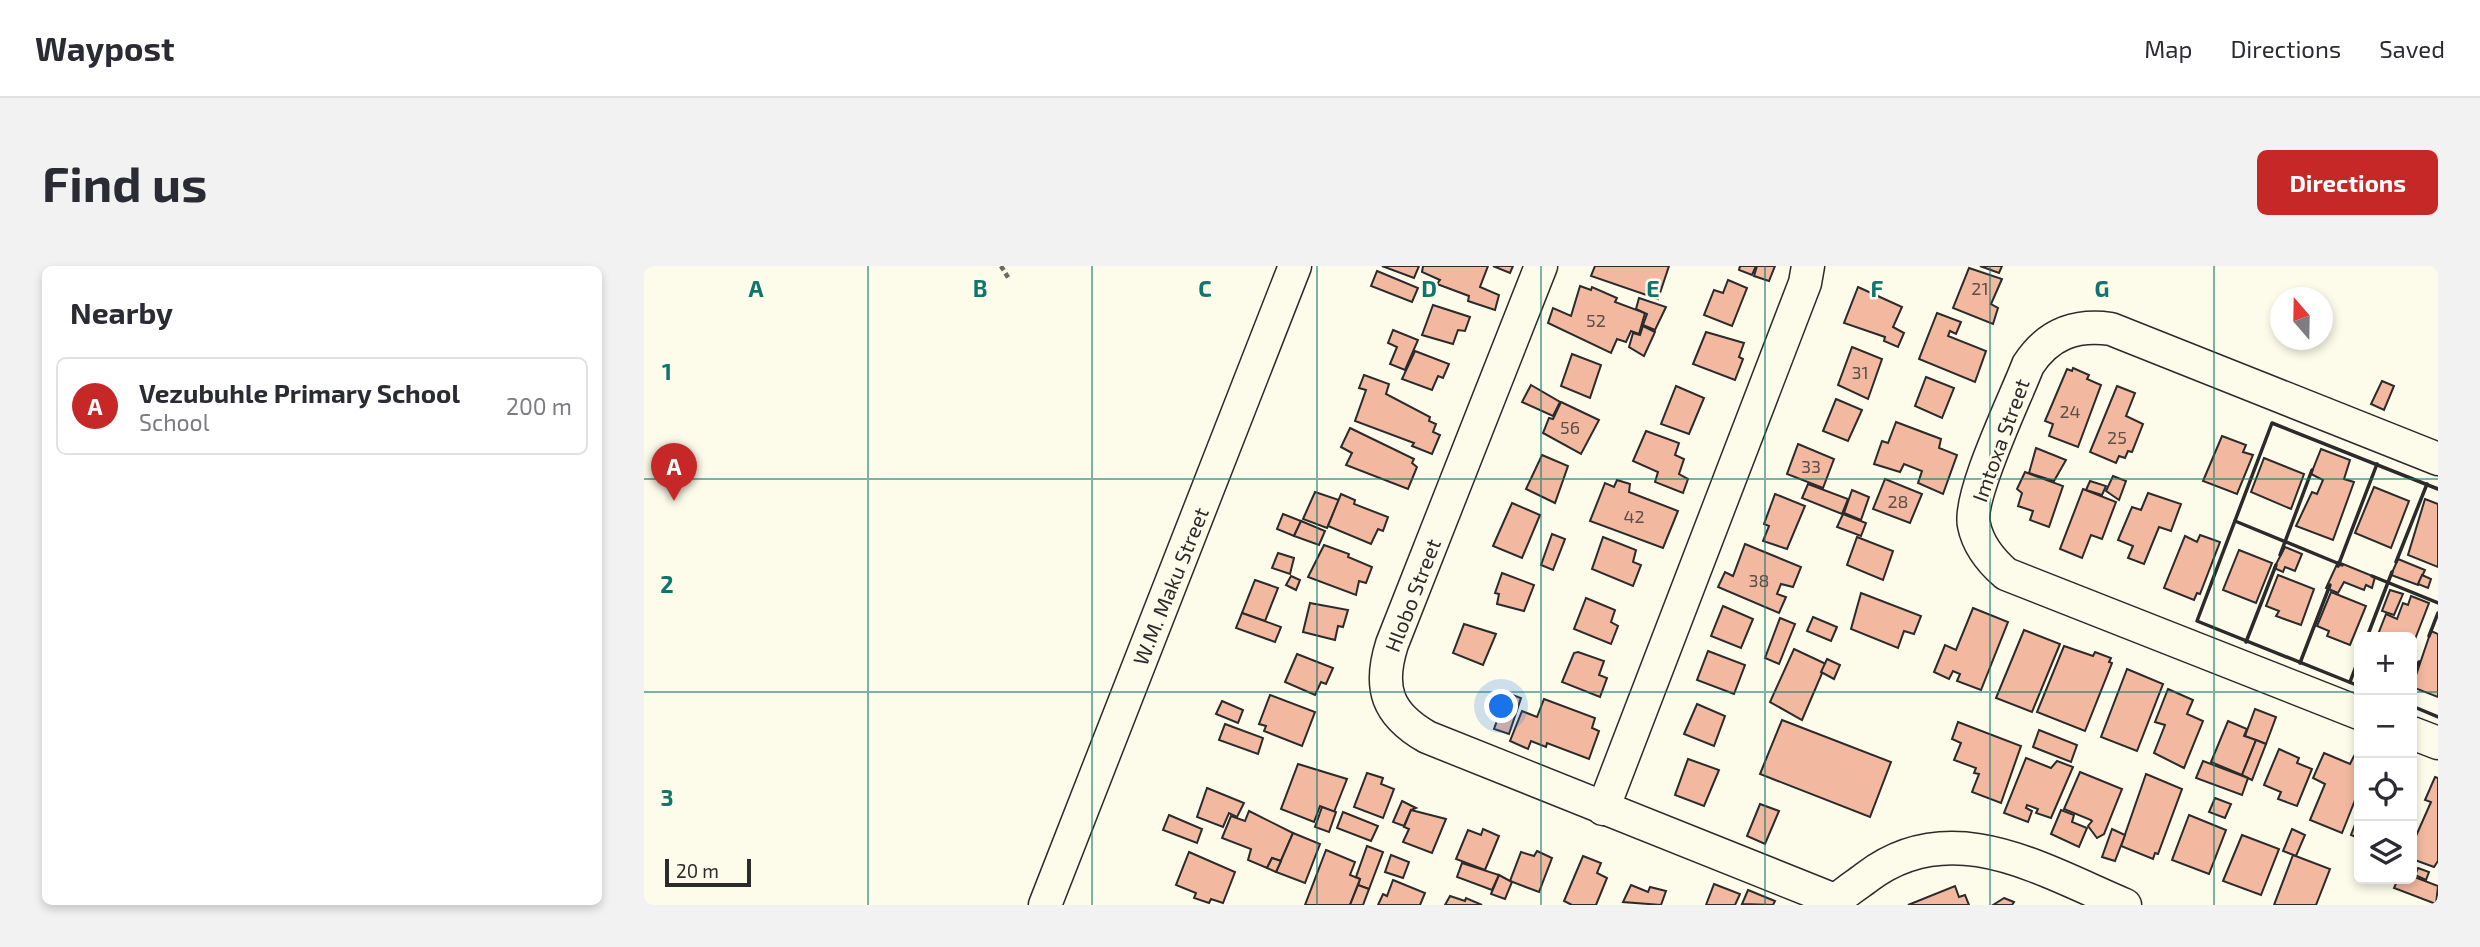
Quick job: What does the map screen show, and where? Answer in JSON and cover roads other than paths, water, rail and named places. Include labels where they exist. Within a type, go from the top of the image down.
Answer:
[{"type":"street","name":"W.M. Maku Street","points":[[1045,905],[1295,266]]},
{"type":"street","name":"Hlobo Street","points":[[1541,266],[1392,644],[1385,681],[1396,714],[1418,732],[1836,903]]},
{"type":"street","points":[[1603,809],[1805,283],[1808,266]]},
{"type":"street","name":"Imtoxa Street","points":[[2354,711],[2006,574],[1991,561],[1973,523],[1979,490],[2028,365],[2038,350],[2053,337],[2090,327],[2111,329],[2438,459]]},
{"type":"street","points":[[2417,735],[2438,743]]},
{"type":"street","points":[[1836,903],[1878,869],[1902,858],[1930,850],[1965,846],[2030,864],[2124,905]]},
{"type":"place","name":"Vezubuhle Primary School","points":[[674,501]]}]
